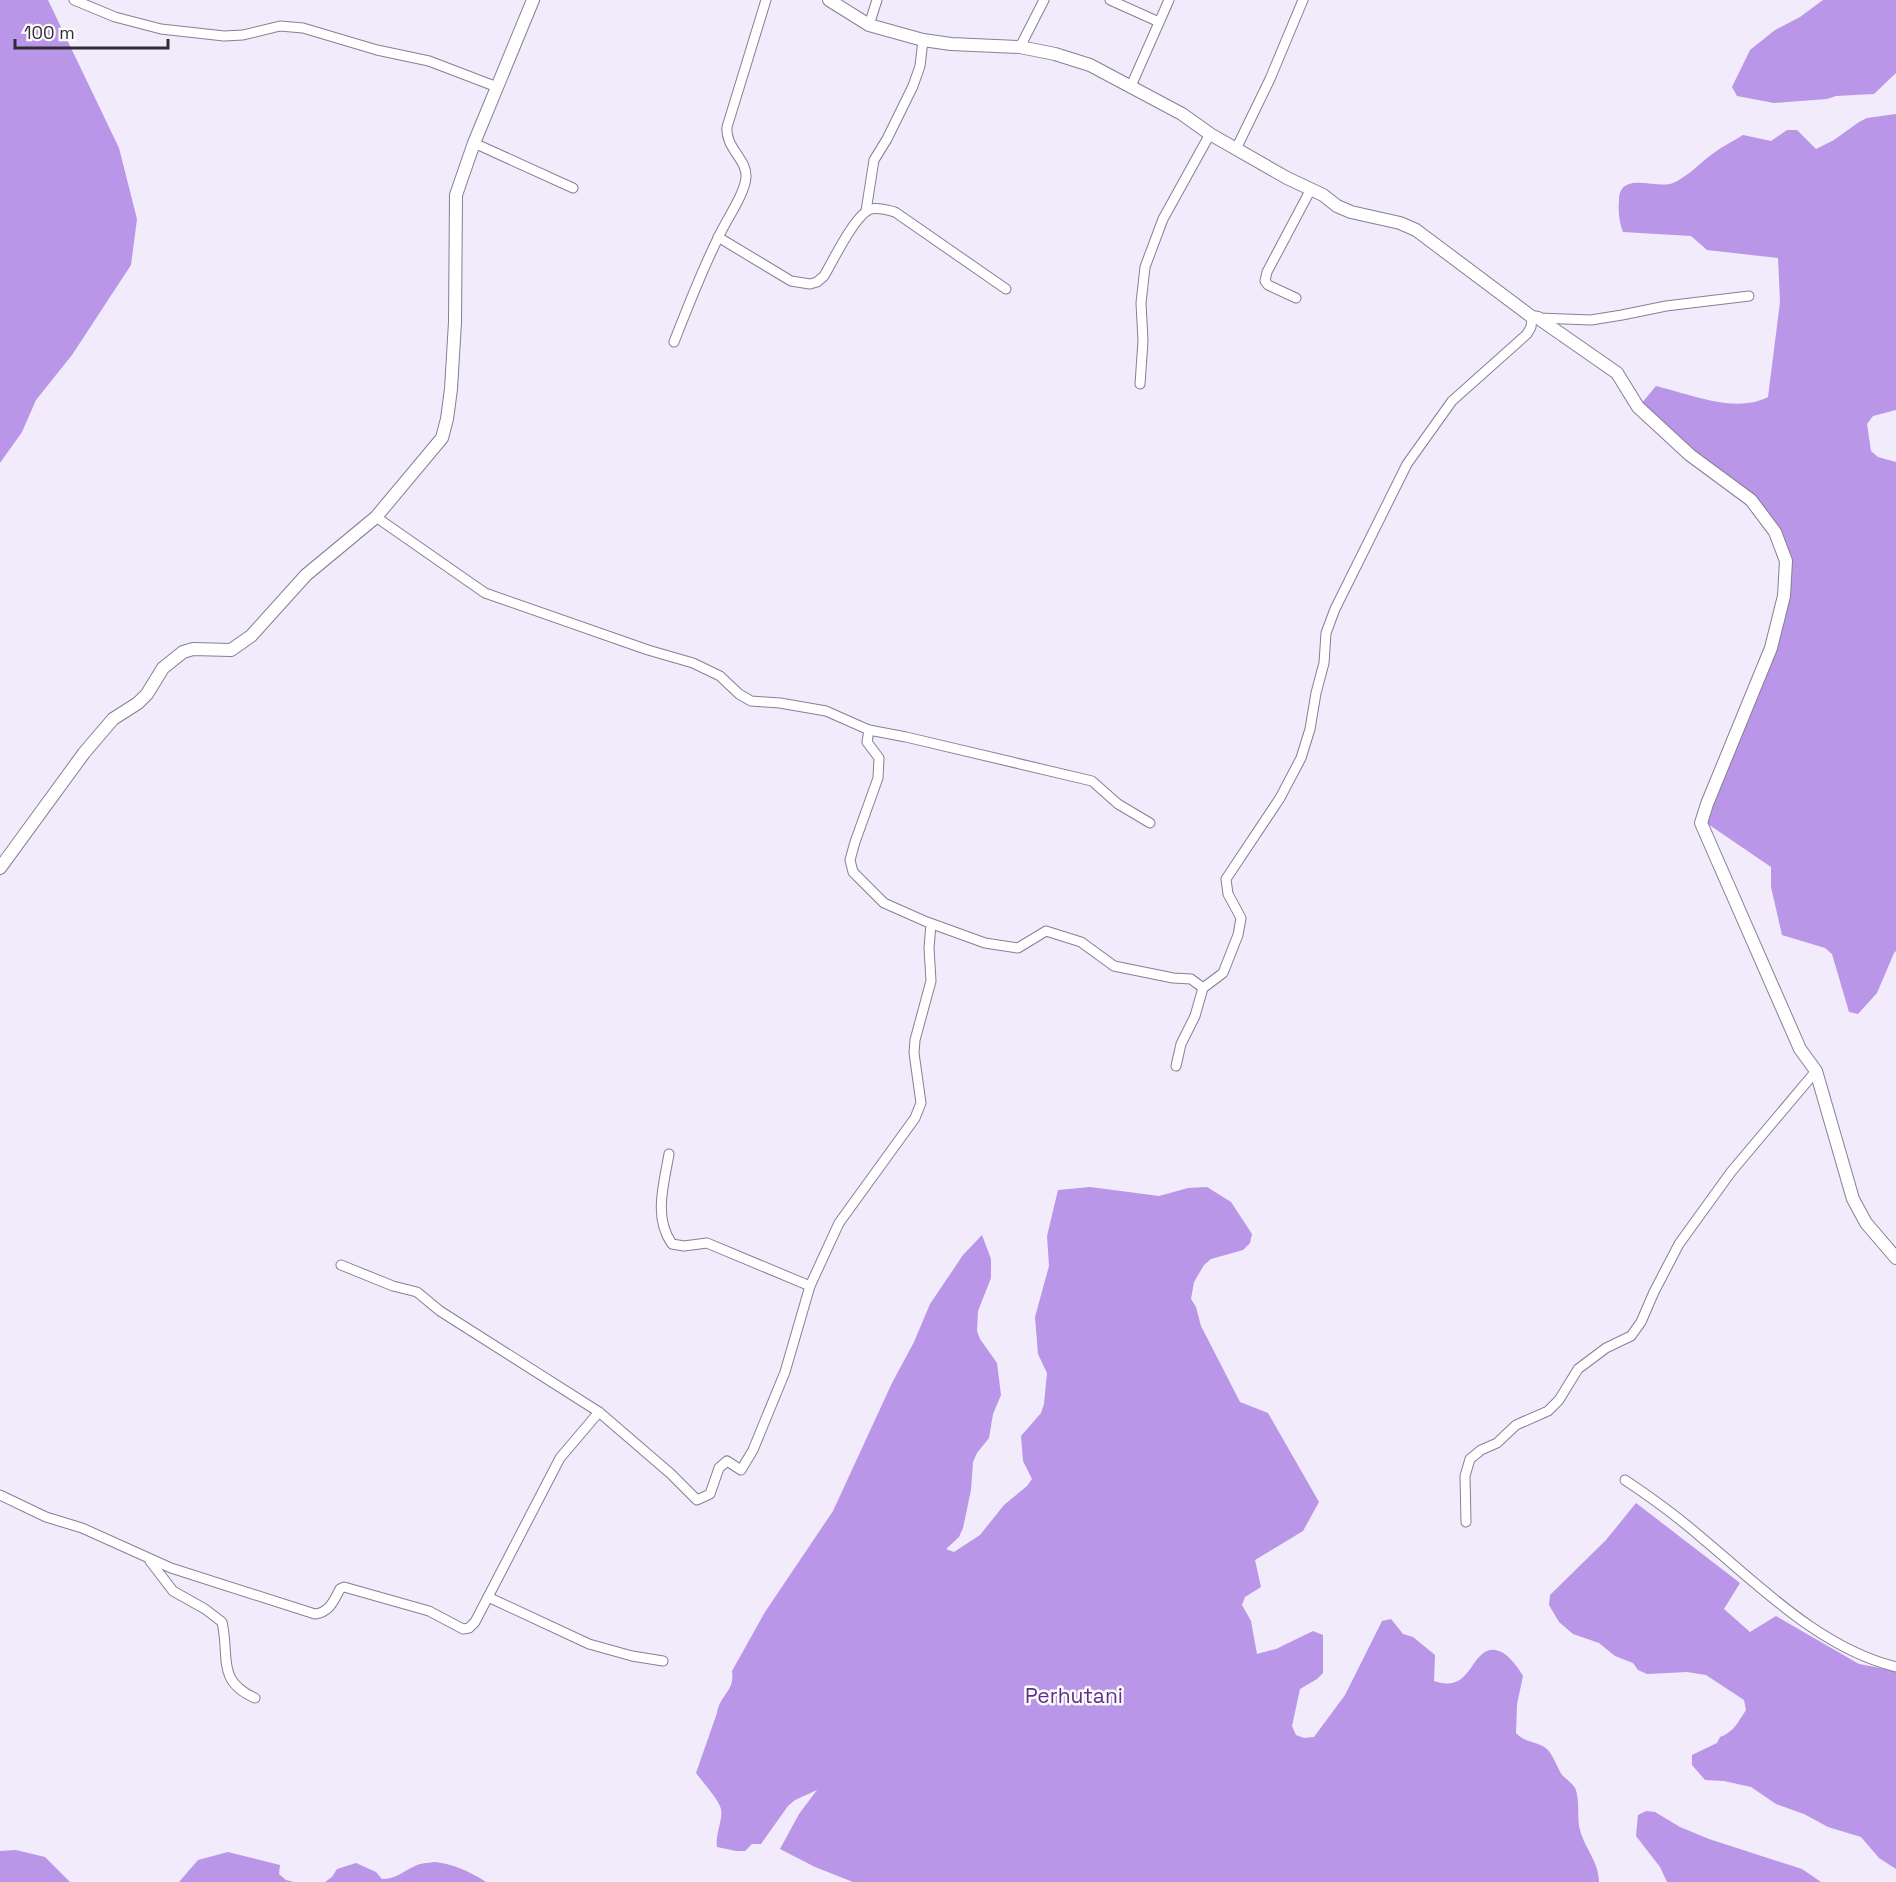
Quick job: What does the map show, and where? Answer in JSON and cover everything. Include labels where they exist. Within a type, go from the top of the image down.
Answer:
[{"type":"street","points":[[74,0],[115,17],[171,30],[224,36],[243,35],[280,26],[303,28],[377,50],[429,62],[497,87]]},
{"type":"street","points":[[0,868],[84,753],[113,719],[138,703],[147,694],[163,668],[172,659],[193,649],[231,650],[251,636],[306,576],[376,517],[442,438],[447,419],[455,322],[455,202],[474,143],[533,0]]},
{"type":"street","points":[[674,342],[718,237],[744,185],[745,172],[729,144],[727,127],[766,0]]},
{"type":"street","points":[[829,0],[869,25],[923,40],[951,44],[1020,47],[1055,54],[1090,65],[1182,114],[1210,134],[1323,195],[1344,210],[1400,223],[1416,230],[1535,318],[1617,374],[1638,407],[1690,455],[1751,500],[1775,532],[1786,561],[1784,596],[1771,648],[1701,823],[1800,1049],[1816,1071],[1853,1199],[1866,1223],[1896,1258]]},
{"type":"street","points":[[869,25],[877,0]]},
{"type":"street","points":[[1020,47],[1044,0]]},
{"type":"street","points":[[1110,0],[1159,22]]},
{"type":"street","points":[[1131,86],[1169,0]]},
{"type":"street","points":[[1236,149],[1270,80],[1303,0]]},
{"type":"street","points":[[866,211],[874,160],[913,86],[920,66],[923,40]]},
{"type":"street","points":[[1140,384],[1143,341],[1141,303],[1145,267],[1164,219],[1210,134]]},
{"type":"street","points":[[474,143],[573,188]]},
{"type":"street","points":[[1296,298],[1268,285],[1265,281],[1267,272],[1311,189]]},
{"type":"street","points":[[718,237],[791,281],[810,284],[824,276],[860,217],[873,208],[895,212],[1006,289]]},
{"type":"street","points":[[1535,318],[1591,320],[1666,306],[1749,296]]},
{"type":"street","points":[[1176,1066],[1180,1044],[1195,1016],[1203,988],[1223,973],[1238,934],[1241,918],[1228,894],[1226,879],[1280,798],[1301,758],[1310,729],[1324,663],[1326,633],[1378,518],[1407,464],[1452,401],[1527,334],[1535,318]]},
{"type":"street","points":[[376,517],[485,593],[508,599],[648,650],[693,663],[720,676],[739,694],[752,701],[826,711],[869,730],[906,736],[1092,781],[1118,804],[1150,823]]},
{"type":"street","points":[[869,730],[867,742],[879,758],[878,778],[850,860],[853,872],[884,903],[931,924],[985,943],[1018,948],[1046,931],[1081,942],[1114,966],[1173,978],[1191,979],[1203,988]]},
{"type":"street","points":[[341,1264],[393,1286],[417,1292],[440,1311],[599,1412],[671,1474],[697,1500],[710,1494],[719,1468],[727,1461],[741,1470],[753,1450],[785,1372],[810,1286],[839,1223],[915,1118],[921,1103],[914,1053],[915,1040],[931,981],[929,948],[931,924]]},
{"type":"street","points":[[1466,1522],[1465,1476],[1470,1459],[1481,1450],[1497,1443],[1516,1425],[1548,1411],[1559,1400],[1578,1369],[1600,1353],[1631,1336],[1641,1322],[1679,1244],[1731,1172],[1816,1071]]},
{"type":"street","points":[[669,1154],[661,1200],[665,1234],[672,1244],[684,1246],[707,1243],[810,1286]]},
{"type":"street","points":[[0,1495],[45,1517],[82,1528],[149,1560],[220,1585],[315,1614],[326,1610],[335,1600],[340,1588],[344,1587],[429,1611],[463,1629],[470,1628],[475,1622],[560,1458],[599,1412]]},
{"type":"street","points":[[1625,1480],[1662,1505],[1791,1612],[1844,1646],[1874,1661],[1896,1667]]},
{"type":"street","points":[[149,1560],[173,1591],[205,1609],[222,1622],[230,1679],[240,1691],[255,1698]]},
{"type":"street","points":[[488,1597],[589,1644],[632,1656],[663,1661]]},
{"type":"green space","points":[[0,0],[48,0],[119,148],[137,219],[131,265],[72,355],[36,400],[22,432],[0,463]]},
{"type":"green space","points":[[1823,0],[1896,0],[1896,73],[1874,94],[1774,103],[1737,96],[1732,87],[1750,50],[1775,30],[1800,17]]},
{"type":"green space","points":[[1896,114],[1896,410],[1873,416],[1867,424],[1871,451],[1878,457],[1896,462],[1896,951],[1877,993],[1858,1014],[1849,1012],[1832,954],[1825,948],[1782,935],[1771,887],[1771,867],[1708,824],[1710,805],[1788,597],[1778,530],[1641,404],[1656,386],[1727,403],[1755,402],[1768,397],[1780,302],[1778,258],[1707,250],[1691,236],[1623,232],[1619,204],[1621,191],[1626,186],[1632,183],[1666,185],[1673,183],[1715,152],[1743,135],[1771,141],[1787,130],[1797,130],[1816,149],[1867,118]]},
{"type":"green space","name":"Perhutani","points":[[1090,1187],[1159,1196],[1188,1188],[1207,1187],[1231,1202],[1252,1234],[1250,1243],[1243,1250],[1211,1259],[1204,1265],[1194,1282],[1191,1299],[1196,1307],[1201,1326],[1240,1402],[1268,1413],[1319,1502],[1303,1531],[1255,1560],[1261,1587],[1245,1597],[1242,1605],[1251,1621],[1257,1654],[1276,1649],[1313,1631],[1323,1635],[1323,1673],[1300,1689],[1292,1726],[1296,1735],[1304,1738],[1314,1737],[1345,1695],[1382,1621],[1391,1619],[1403,1634],[1413,1637],[1435,1655],[1434,1681],[1437,1682],[1458,1681],[1486,1651],[1499,1651],[1515,1664],[1523,1676],[1517,1704],[1516,1733],[1548,1750],[1562,1775],[1575,1788],[1580,1830],[1597,1868],[1599,1882],[853,1882],[815,1867],[780,1849],[799,1814],[817,1790],[795,1800],[788,1806],[761,1844],[752,1844],[745,1851],[717,1847],[721,1818],[720,1805],[696,1773],[721,1701],[731,1684],[732,1671],[765,1612],[833,1511],[930,1304],[963,1255],[982,1235],[991,1259],[991,1278],[978,1311],[977,1331],[997,1363],[1001,1395],[993,1414],[989,1438],[973,1462],[971,1490],[963,1528],[959,1537],[946,1549],[954,1552],[980,1535],[1004,1505],[1032,1479],[1023,1461],[1021,1436],[1041,1413],[1044,1404],[1047,1373],[1038,1354],[1035,1317],[1049,1266],[1047,1236],[1058,1190]]},
{"type":"green space","points":[[1636,1503],[1740,1583],[1724,1609],[1750,1632],[1776,1616],[1859,1664],[1896,1671],[1896,1869],[1879,1858],[1861,1837],[1828,1827],[1804,1814],[1776,1804],[1751,1787],[1724,1781],[1705,1780],[1692,1765],[1692,1755],[1717,1743],[1720,1737],[1732,1729],[1746,1710],[1744,1700],[1706,1675],[1687,1672],[1647,1674],[1638,1670],[1633,1663],[1615,1656],[1599,1643],[1573,1634],[1559,1622],[1549,1605],[1550,1595],[1606,1540]]},
{"type":"green space","points":[[1646,1811],[1655,1812],[1680,1827],[1709,1839],[1802,1869],[1821,1882],[1667,1882],[1660,1867],[1636,1836],[1638,1815]]},
{"type":"green space","points":[[16,1850],[45,1857],[70,1882],[0,1882],[0,1851]]},
{"type":"green space","points":[[228,1852],[280,1865],[279,1874],[286,1880],[294,1882],[179,1882],[198,1860]]},
{"type":"green space","points":[[435,1862],[462,1869],[486,1882],[325,1882],[337,1869],[356,1863],[376,1872],[382,1879],[387,1879],[419,1864]]}]
